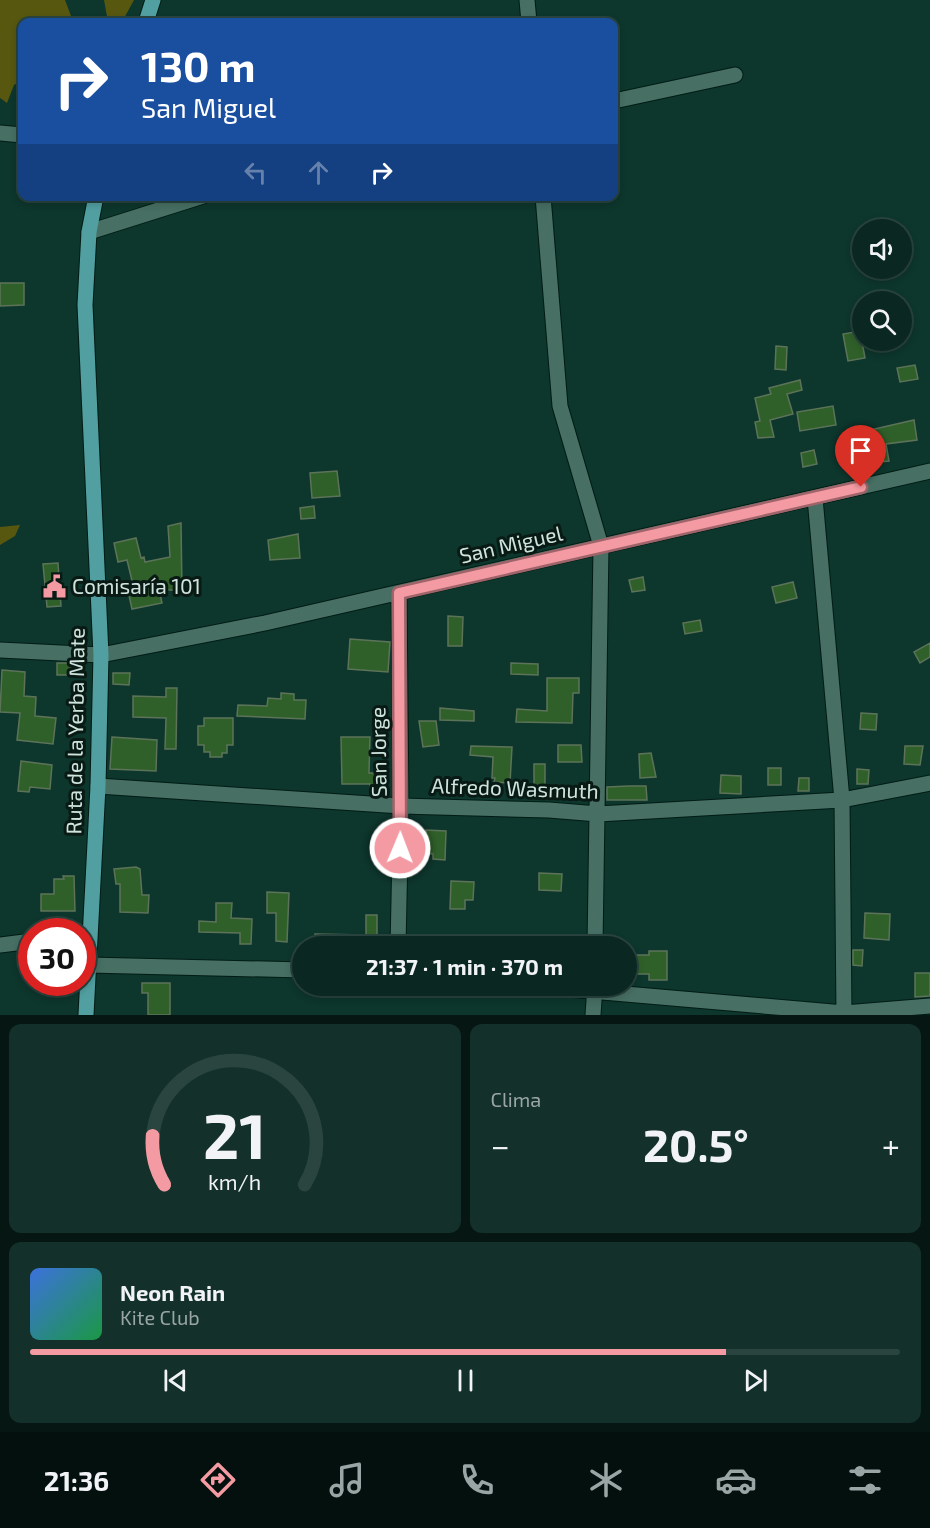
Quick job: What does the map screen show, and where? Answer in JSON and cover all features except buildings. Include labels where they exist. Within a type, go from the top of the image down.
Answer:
[{"type":"main road","points":[[147,18],[153,0]]},
{"type":"main road","name":"Ruta de la Yerba Mate","points":[[87,918],[98,786],[101,656],[85,305],[89,232],[95,201]]},
{"type":"main road","name":"Ruta de la Yerba Mate","points":[[86,1015],[87,996]]},
{"type":"street","points":[[527,0],[528,18]]},
{"type":"street","points":[[618,100],[735,75]]},
{"type":"street","points":[[0,133],[18,135]]},
{"type":"street","points":[[89,232],[188,201]]},
{"type":"street","points":[[543,201],[561,406],[601,546],[596,936]]},
{"type":"street","name":"San Miguel","points":[[0,650],[101,656],[265,623],[930,471]]},
{"type":"street","points":[[815,498],[842,800],[844,1014]]},
{"type":"street","name":"San Jorge","points":[[398,936],[401,806],[399,593]]},
{"type":"street","name":"Alfredo Wasmuth","points":[[98,786],[401,806],[549,810],[598,814],[842,800],[930,783]]},
{"type":"street","points":[[0,945],[18,943]]},
{"type":"street","points":[[96,965],[292,970]]},
{"type":"street","points":[[637,992],[844,1014],[930,1005]]},
{"type":"street","points":[[593,1015],[594,996]]},
{"type":"shaded area","points":[[0,0],[65,0],[71,16],[69,18],[18,18],[18,83],[14,85],[7,103],[0,98]]},
{"type":"shaded area","points":[[104,0],[134,0],[124,18],[107,18]]},
{"type":"shaded area","points":[[20,525],[15,536],[0,545],[0,527]]},
{"type":"place","name":"Comisaría 101","points":[[54,587]]},
{"type":"route","points":[[400,848],[399,593],[861,487]]}]
